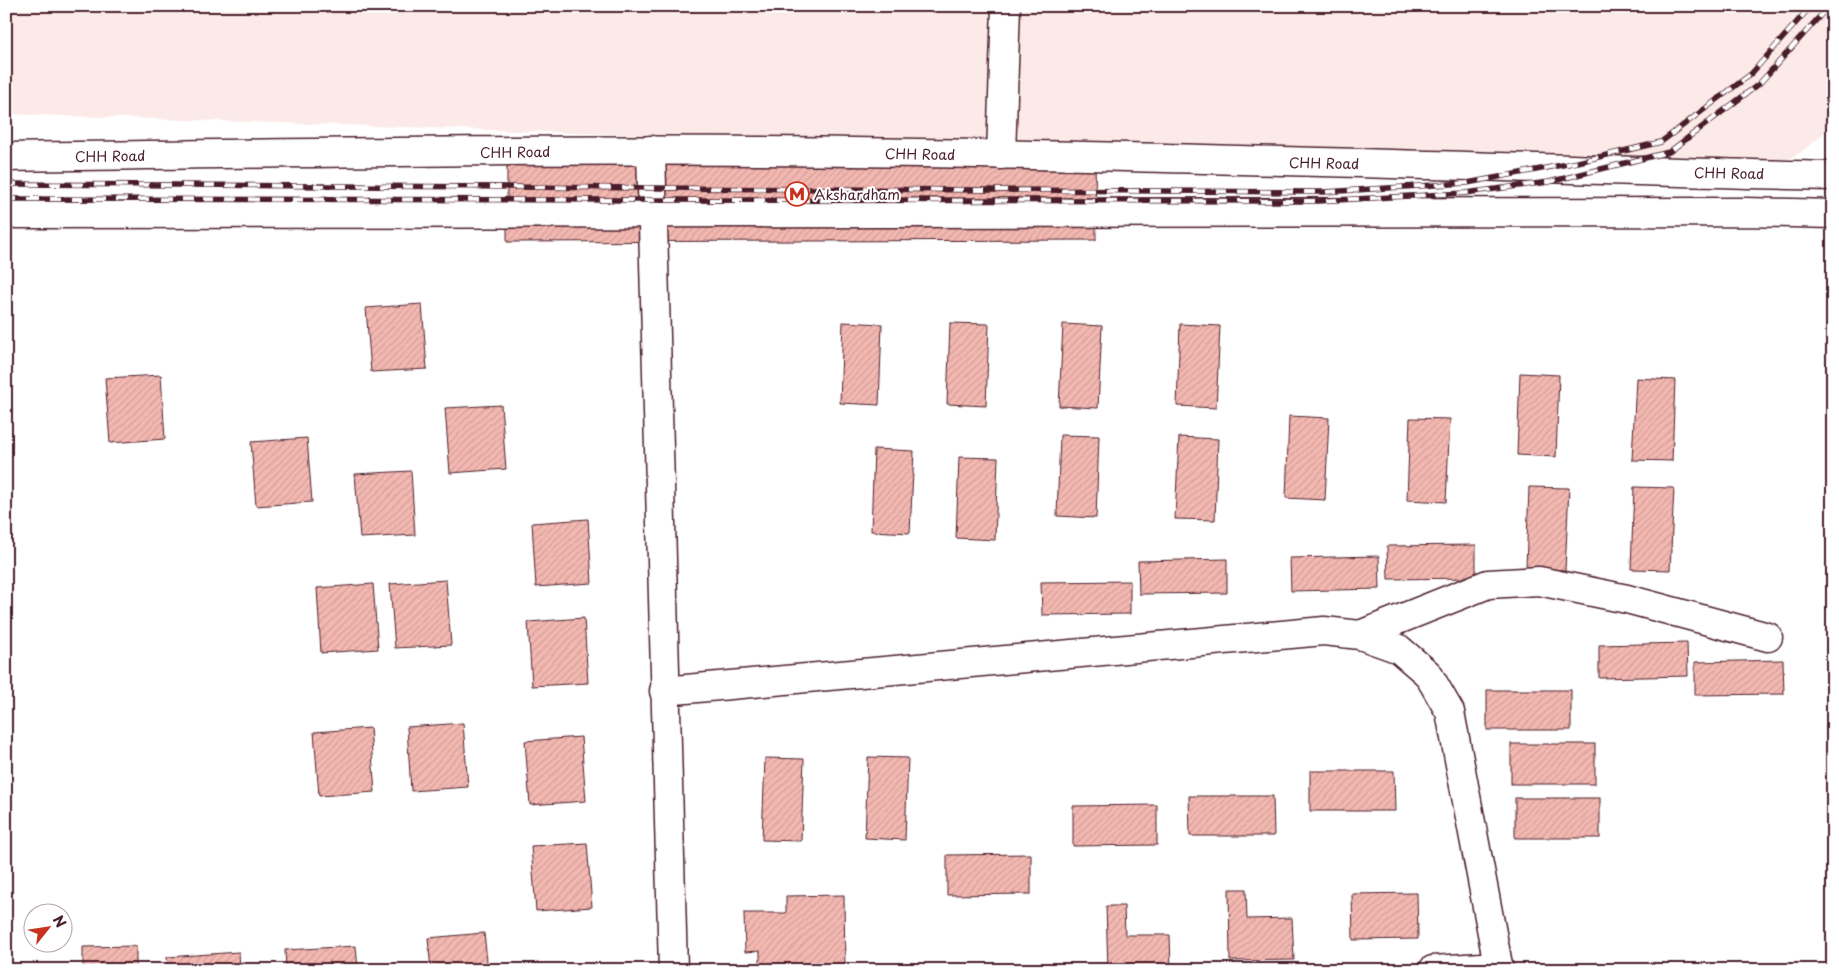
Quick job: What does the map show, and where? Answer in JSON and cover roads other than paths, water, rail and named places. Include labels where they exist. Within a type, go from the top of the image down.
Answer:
[{"type":"street","points":[[1001,155],[1006,6]]},
{"type":"street","points":[[651,150],[673,970]]},
{"type":"street","name":"CHH Road","points":[[6,157],[651,150],[1001,155],[1833,176]]},
{"type":"street","points":[[6,214],[1833,213],[1830,195],[1833,180]]},
{"type":"street","points":[[1360,635],[1488,584],[1539,581],[1627,599],[1768,637]]},
{"type":"street","points":[[664,690],[1324,631],[1360,635],[1399,649],[1428,674],[1450,712],[1498,968],[1433,970]]},
{"type":"railway","points":[[6,184],[1324,192],[1467,183],[1578,162],[1661,142],[1751,74],[1811,6]]},
{"type":"railway","points":[[6,199],[1318,201],[1465,193],[1549,182],[1669,152],[1759,84],[1829,6]]},
{"type":"place","name":"Akshardham","points":[[797,194]]}]
